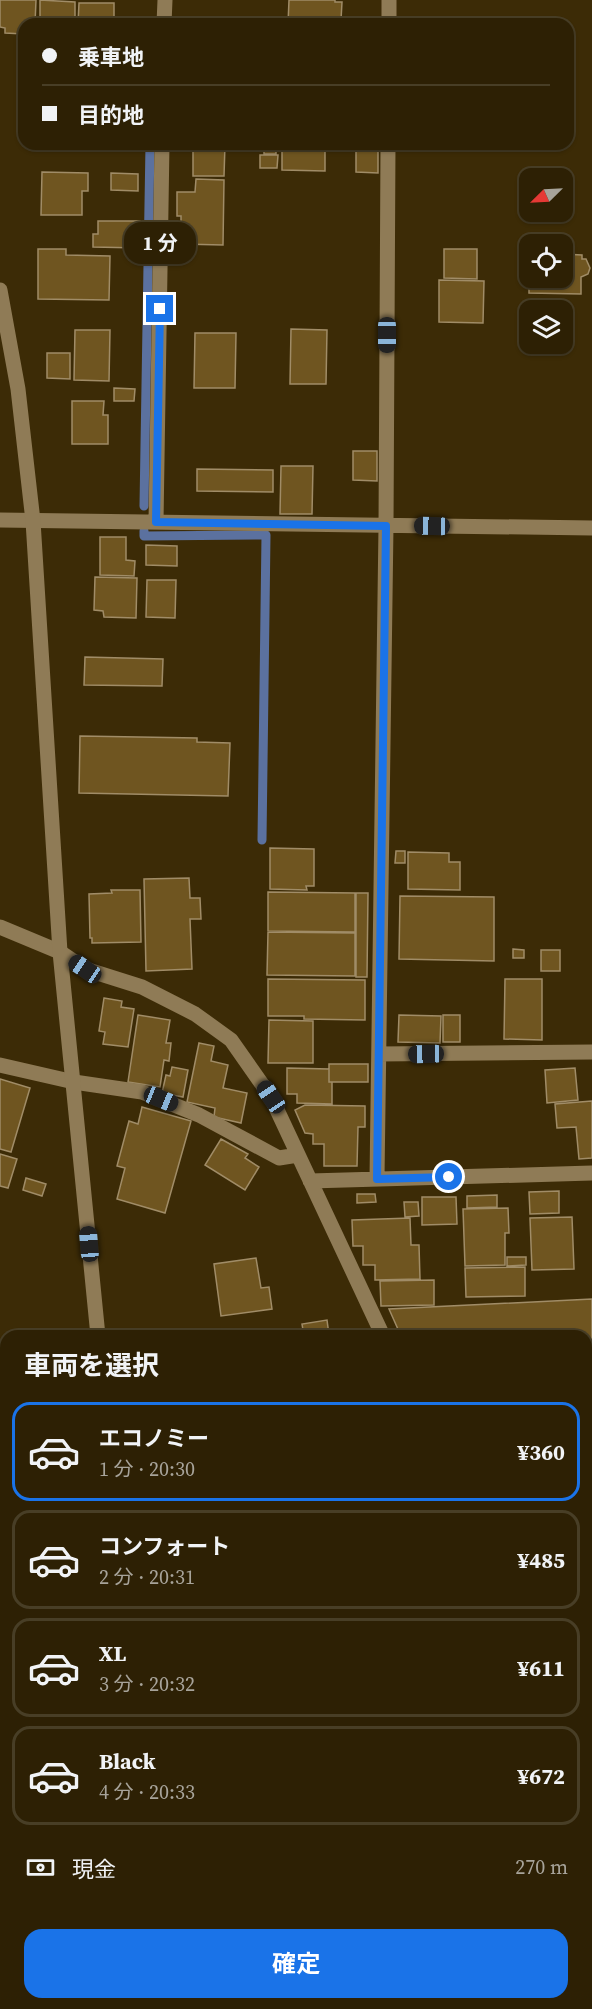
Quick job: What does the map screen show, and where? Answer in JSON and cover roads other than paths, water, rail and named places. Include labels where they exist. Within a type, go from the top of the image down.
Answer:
[{"type":"street","points":[[164,18],[165,0]]},
{"type":"street","points":[[389,0],[389,18]]},
{"type":"street","points":[[156,522],[162,150]]},
{"type":"street","points":[[377,1179],[386,526],[388,150]]},
{"type":"street","points":[[0,290],[18,389],[33,521],[60,952],[97,1330]]},
{"type":"street","points":[[0,520],[592,528]]},
{"type":"street","points":[[0,927],[60,952],[85,969],[141,987],[195,1014],[231,1040],[271,1097],[380,1330]]},
{"type":"street","points":[[379,1054],[592,1052]]},
{"type":"street","points":[[0,1065],[74,1082],[142,1092],[200,1115],[279,1158],[298,1155]]},
{"type":"street","points":[[310,1181],[592,1173]]},
{"type":"waterway","points":[[144,506],[150,150]]},
{"type":"waterway","points":[[144,531],[144,536],[266,535],[262,840]]}]
